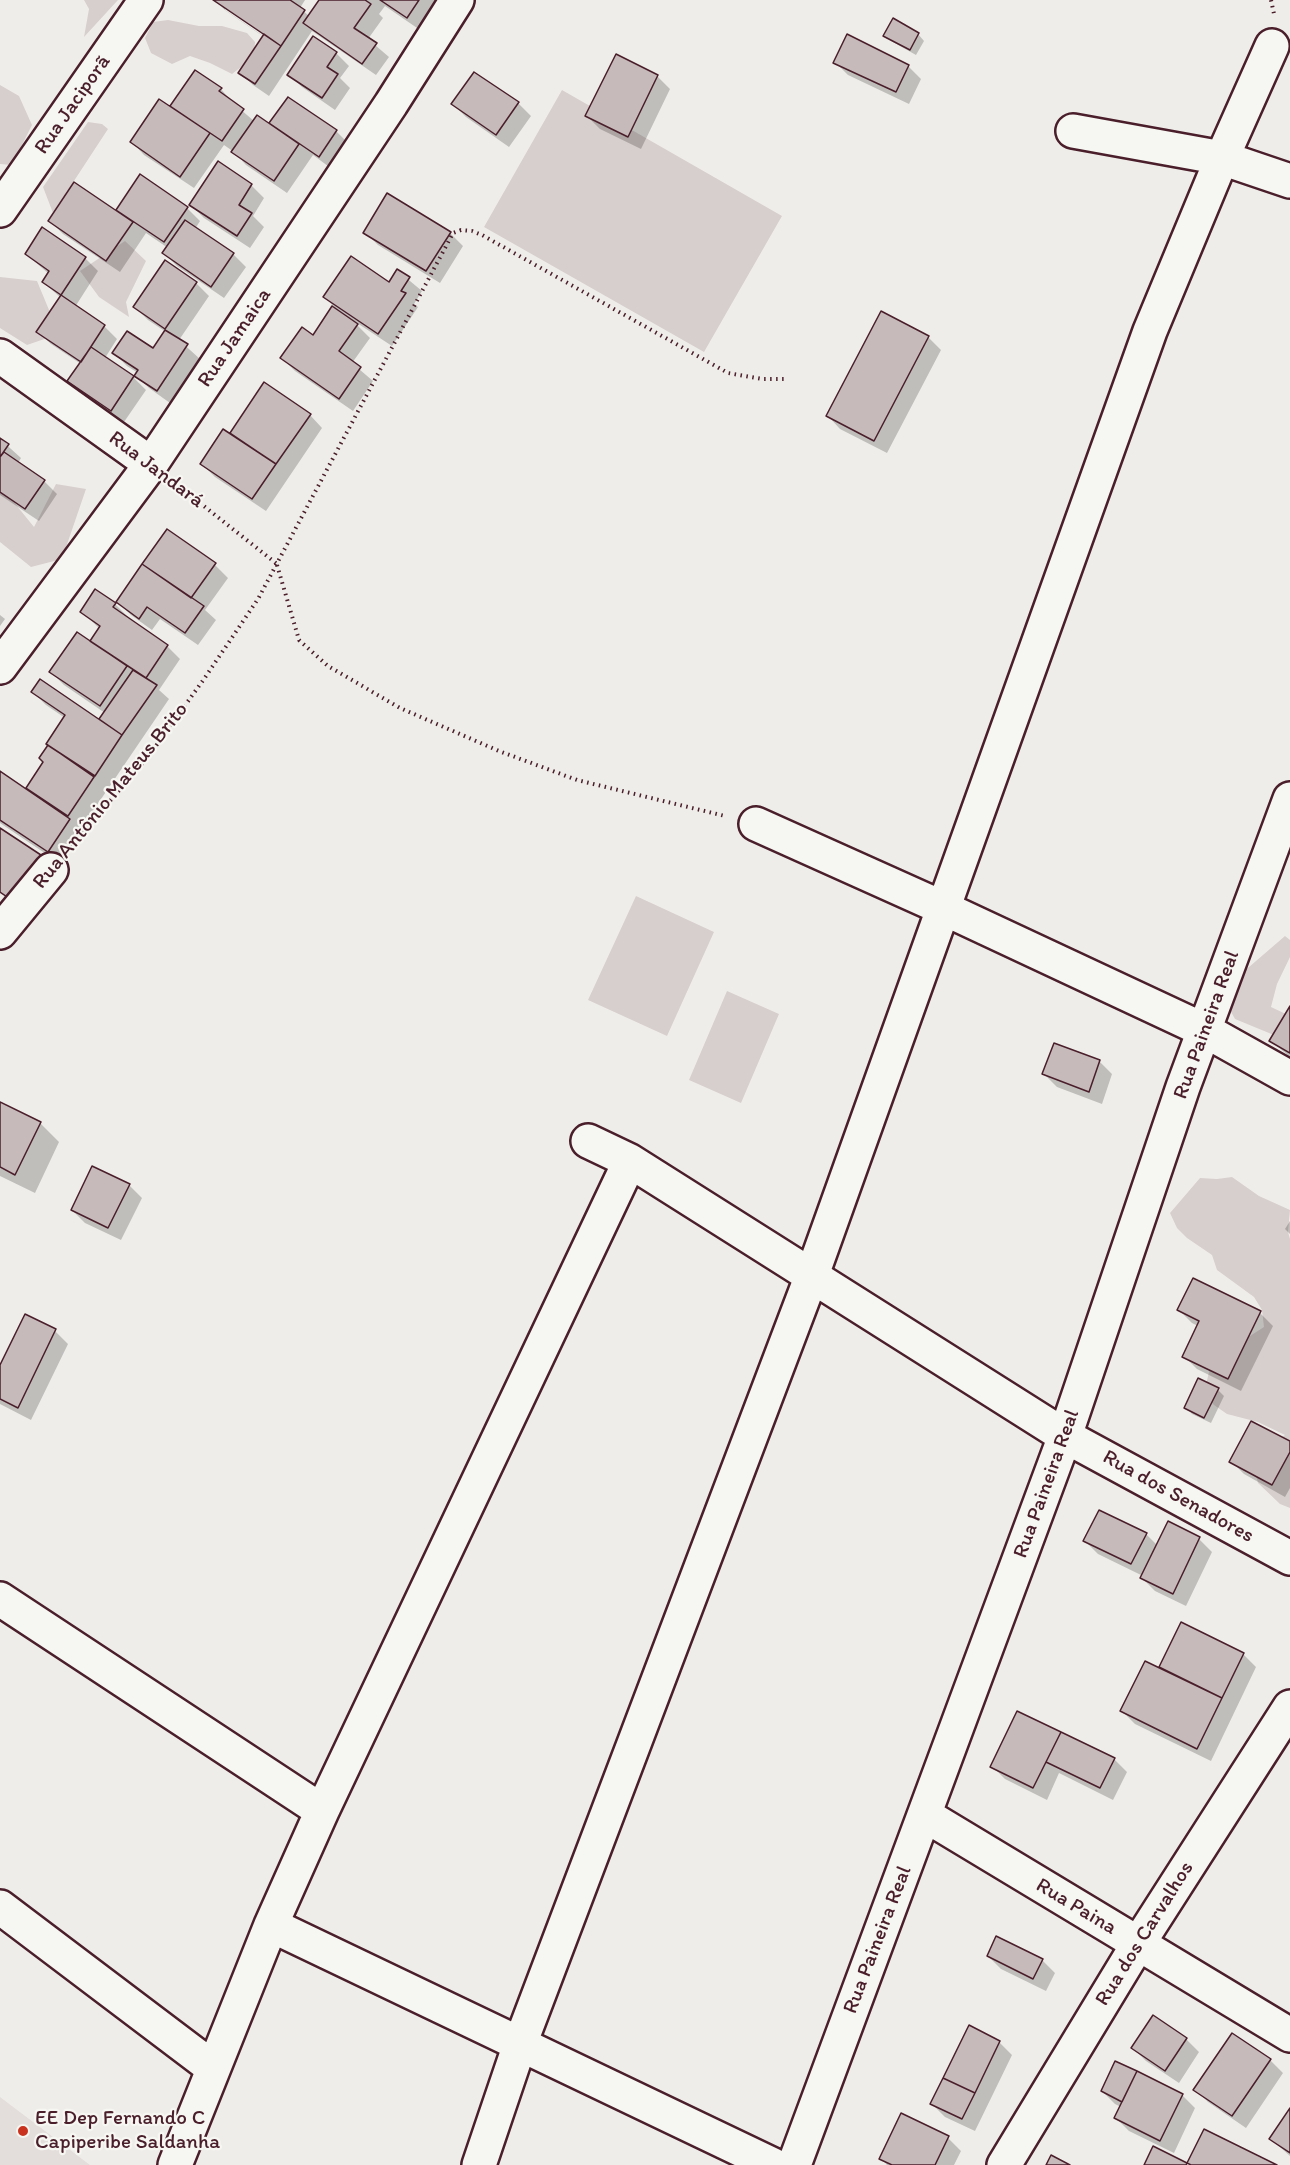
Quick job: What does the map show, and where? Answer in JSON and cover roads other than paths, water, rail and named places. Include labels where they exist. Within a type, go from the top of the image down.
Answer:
[{"type":"street","name":"Rua Jaciporã","points":[[0,210],[146,0]]},
{"type":"street","name":"Rua Jamaica","points":[[0,667],[151,464],[391,104],[457,0]]},
{"type":"street","points":[[479,2165],[520,2044],[812,1275],[1150,331],[1222,158],[1272,46]]},
{"type":"street","points":[[1073,131],[1222,158],[1290,181]]},
{"type":"street","name":"Rua Jandará","points":[[0,356],[151,464]]},
{"type":"street","name":"Rua Paineira Real","points":[[794,2165],[1065,1436],[1183,1087],[1206,1031],[1290,799]]},
{"type":"street","points":[[756,824],[943,908],[1206,1031],[1290,1078]]},
{"type":"street","name":"Rua Antônio Mateus Brito","points":[[0,932],[51,870]]},
{"type":"street","name":"Rua dos Senadores","points":[[588,1141],[630,1161],[1065,1436],[1290,1558]]},
{"type":"street","points":[[175,2165],[271,1925],[322,1811],[630,1161]]},
{"type":"street","points":[[0,1599],[322,1811]]},
{"type":"street","name":"Rua dos Carvalhos","points":[[1005,2165],[1138,1944],[1290,1707]]},
{"type":"street","name":"Rua Paina","points":[[925,1815],[1290,2035]]},
{"type":"street","points":[[0,1907],[213,2068]]},
{"type":"street","points":[[271,1925],[773,2165]]},
{"type":"place","name":"EE Dep Fernando C Capiperibe Saldanha","points":[[23,2131]]}]
